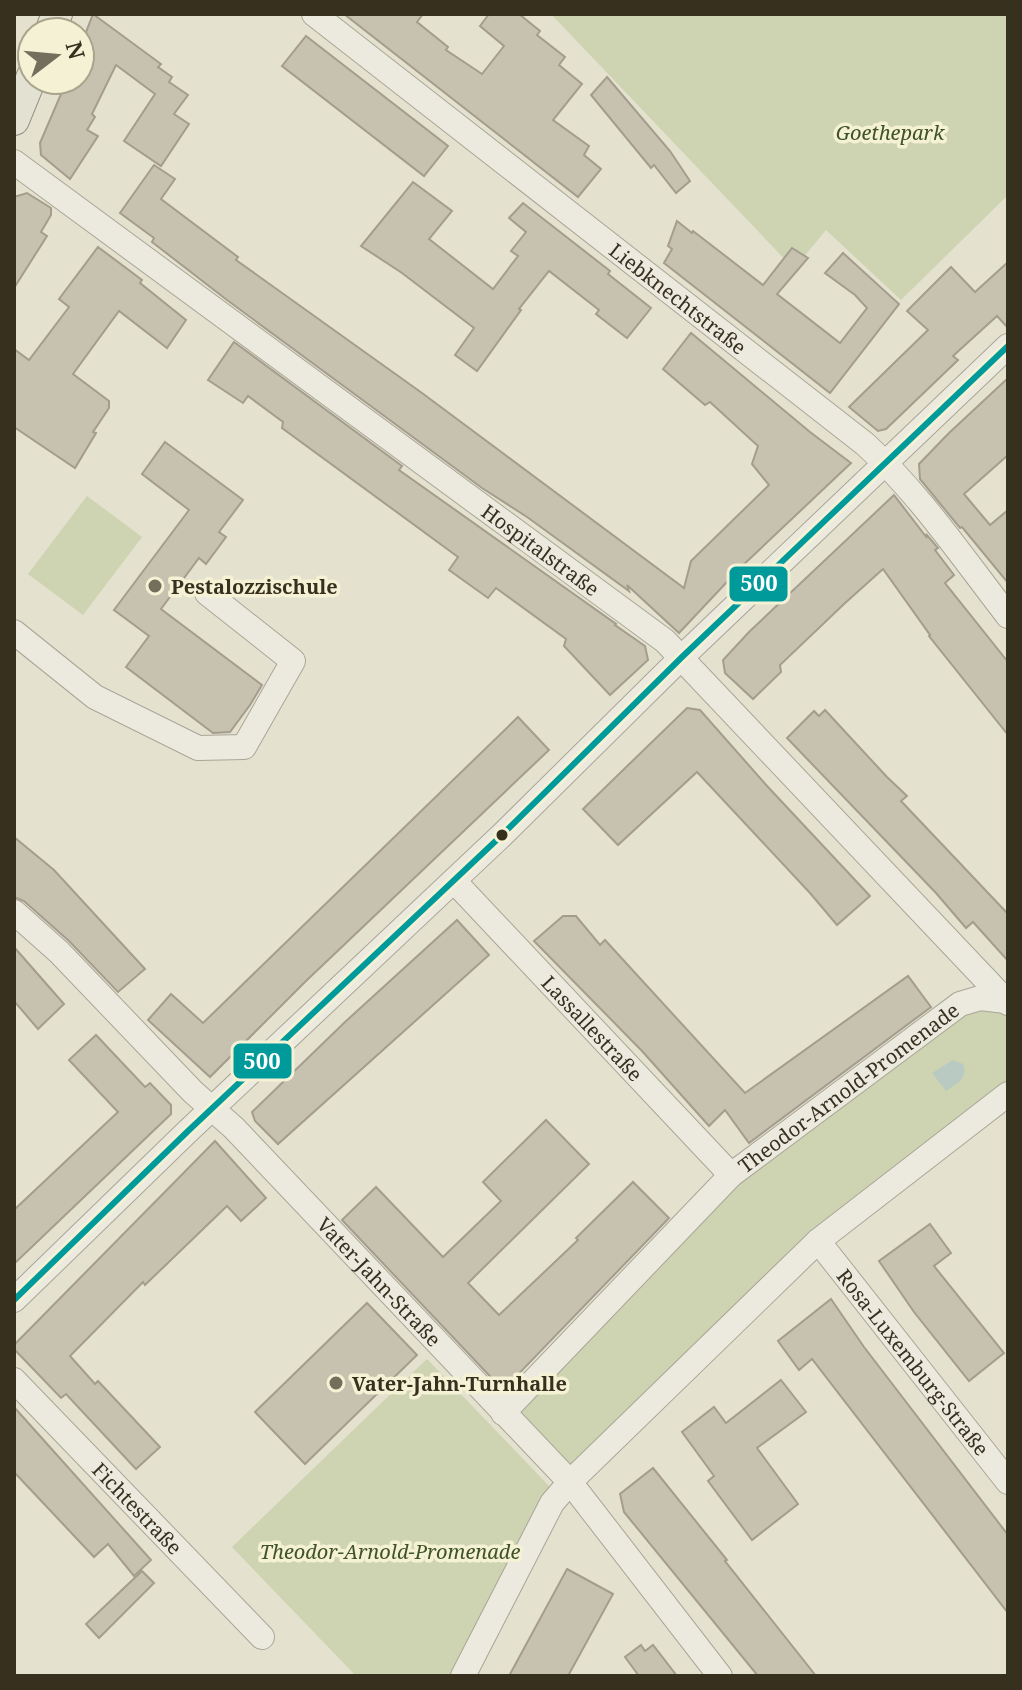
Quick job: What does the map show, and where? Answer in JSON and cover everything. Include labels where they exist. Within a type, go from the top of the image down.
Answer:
[{"type":"main road","points":[[14,120],[24,96]]},
{"type":"street","name":"Liebknechtstraße","points":[[314,14],[886,463],[1008,616]]},
{"type":"street","name":"Hospitalstraße","points":[[14,162],[665,641],[1007,1002]]},
{"type":"street","points":[[14,1300],[1008,346]]},
{"type":"street","points":[[14,632],[95,697],[198,748],[244,747],[293,661],[207,593]]},
{"type":"street","name":"Lassallestraße","points":[[454,881],[731,1175]]},
{"type":"street","name":"Vater-Jahn-Straße","points":[[14,912],[59,952],[182,1081],[234,1128],[570,1482],[720,1676]]},
{"type":"street","name":"Theodor-Arnold-Promenade","points":[[503,1413],[731,1175],[960,1004],[980,998],[1007,1002]]},
{"type":"street","points":[[463,1676],[552,1503],[570,1482],[818,1241],[1008,1094]]},
{"type":"street","name":"Rosa-Luxemburg-Straße","points":[[818,1241],[1008,1482]]},
{"type":"street","name":"Fichtestraße","points":[[14,1380],[262,1637]]},
{"type":"green space","name":"Goethepark","points":[[551,14],[1008,14],[1008,195],[901,300],[826,230],[794,269]]},
{"type":"green space","points":[[87,496],[142,537],[83,615],[28,574]]},
{"type":"green space","points":[[980,1004],[1008,1011],[1008,1085],[570,1473],[511,1413],[737,1176]]},
{"type":"green space","name":"Theodor-Arnold-Promenade","points":[[427,1359],[550,1487],[450,1676],[356,1676],[232,1547]]},
{"type":"shaded area","points":[[953,1060],[963,1064],[964,1073],[946,1091],[932,1073]]},
{"type":"building","points":[[344,14],[423,14],[417,22],[448,47],[446,50],[482,74],[504,46],[480,26],[489,14],[519,14],[540,31],[537,35],[565,57],[559,65],[582,84],[553,120],[589,146],[584,155],[601,169],[578,197]]},
{"type":"building","points":[[96,16],[161,64],[158,67],[172,77],[169,82],[188,95],[174,114],[189,124],[161,166],[124,141],[155,94],[116,65],[87,130],[98,136],[70,179],[41,155],[40,143],[60,96],[96,96]]},
{"type":"building","points":[[306,36],[448,146],[424,176],[282,66]]},
{"type":"building","points":[[607,77],[670,151],[690,181],[676,193],[654,165],[651,168],[591,95]]},
{"type":"building","points":[[154,165],[175,179],[161,199],[238,257],[236,260],[422,393],[684,588],[691,561],[769,485],[752,464],[758,446],[710,402],[705,405],[663,369],[691,333],[851,463],[740,568],[679,633],[627,585],[629,591],[482,488],[152,242],[154,238],[120,213]]},
{"type":"building","points":[[413,182],[452,211],[429,239],[493,289],[518,256],[511,251],[526,232],[509,218],[523,203],[610,271],[608,274],[651,308],[627,338],[596,314],[599,310],[549,271],[477,371],[455,355],[474,328],[361,246]]},
{"type":"building","points":[[27,193],[51,208],[51,215],[41,232],[47,236],[14,288],[14,197]]},
{"type":"building","points":[[677,221],[763,285],[792,248],[808,258],[777,294],[840,343],[867,308],[825,273],[843,253],[899,304],[830,393],[664,263],[672,249],[668,246]]},
{"type":"building","points":[[98,247],[142,280],[140,283],[186,320],[167,348],[119,311],[73,374],[109,401],[109,408],[75,468],[14,427],[14,349],[29,360],[69,307],[59,299]]},
{"type":"building","points":[[1008,262],[1008,328],[997,316],[953,356],[958,360],[886,429],[878,431],[849,407],[928,330],[907,311],[951,267],[975,292]]},
{"type":"building","points":[[234,342],[402,466],[399,470],[645,646],[648,660],[610,695],[564,646],[566,639],[496,588],[488,598],[449,570],[458,557],[282,428],[283,422],[248,396],[243,403],[208,380]]},
{"type":"building","points":[[1008,378],[1008,455],[964,494],[990,525],[1008,510],[1008,583],[920,479],[919,464]]},
{"type":"building","name":"Pestalozzischule","points":[[165,442],[243,500],[219,532],[226,537],[206,564],[199,558],[161,609],[262,685],[230,732],[213,733],[126,667],[149,636],[114,610],[189,510],[142,474]]},
{"type":"building","points":[[894,495],[938,548],[935,550],[954,575],[945,583],[1008,662],[1008,735],[929,636],[883,569],[780,665],[781,672],[753,699],[725,673],[723,660],[749,632]]},
{"type":"building","points":[[687,708],[700,710],[870,896],[837,925],[697,772],[618,845],[583,809]]},
{"type":"building","points":[[825,710],[907,796],[901,801],[1008,914],[1008,961],[973,922],[966,928],[787,738],[814,711],[819,716]]},
{"type":"building","points":[[518,717],[549,750],[306,981],[210,1077],[148,1020],[171,994],[203,1023]]},
{"type":"building","points":[[14,837],[54,870],[145,969],[118,992],[69,941],[24,901],[14,897]]},
{"type":"building","points":[[563,916],[576,916],[600,945],[605,940],[745,1093],[908,976],[931,1007],[749,1143],[725,1110],[709,1126],[642,1051],[534,941]]},
{"type":"building","points":[[457,920],[489,955],[278,1144],[255,1121],[252,1112]]},
{"type":"building","points":[[14,947],[64,1004],[38,1029],[14,1001]]},
{"type":"building","points":[[96,1035],[145,1087],[150,1083],[171,1105],[171,1114],[14,1264],[14,1210],[118,1112],[69,1060]]},
{"type":"building","points":[[546,1120],[589,1164],[468,1283],[499,1315],[578,1240],[576,1238],[633,1182],[669,1218],[503,1390],[342,1220],[376,1187],[443,1257],[501,1201],[483,1182]]},
{"type":"building","points":[[215,1141],[266,1198],[241,1221],[227,1206],[145,1285],[143,1282],[70,1356],[160,1447],[136,1469],[66,1394],[61,1398],[14,1349],[14,1345]]},
{"type":"building","points":[[930,1224],[951,1253],[934,1266],[1004,1353],[969,1381],[914,1312],[879,1261]]},
{"type":"building","points":[[831,1299],[1008,1535],[1008,1613],[812,1359],[799,1370],[778,1341]]},
{"type":"building","name":"Vater-Jahn-Turnhalle","points":[[367,1303],[417,1355],[305,1464],[255,1412]]},
{"type":"building","points":[[781,1380],[806,1412],[757,1448],[798,1504],[752,1540],[708,1481],[714,1476],[682,1432],[714,1407],[726,1423]]},
{"type":"building","points":[[14,1407],[151,1560],[134,1576],[108,1544],[94,1557],[14,1472]]},
{"type":"building","points":[[653,1468],[816,1676],[758,1676],[624,1512],[620,1494]]},
{"type":"building","points":[[567,1569],[613,1594],[568,1676],[509,1676]]},
{"type":"building","points":[[142,1571],[154,1583],[99,1638],[86,1624]]},
{"type":"building","points":[[641,1645],[645,1651],[653,1645],[677,1676],[639,1676],[625,1657]]},
{"type":"transit line","name":"500","points":[[14,1300],[502,835],[682,657],[1008,346]]},
{"type":"place","name":"Pestalozzischule","points":[[155,586]]},
{"type":"place","name":"Vater-Jahn-Turnhalle","points":[[336,1383]]}]
